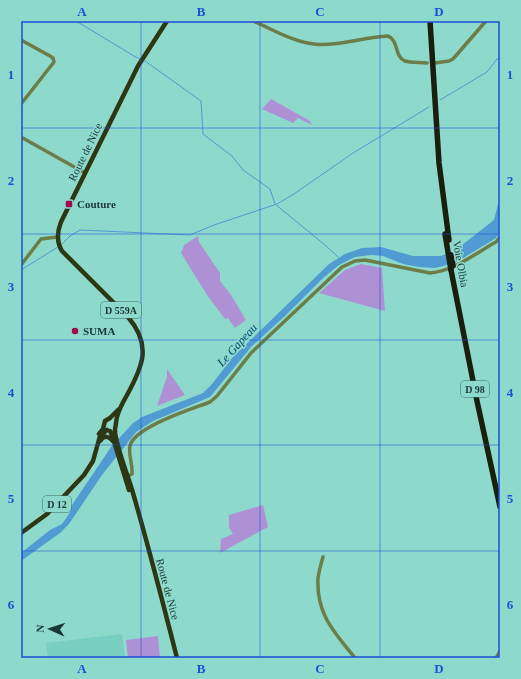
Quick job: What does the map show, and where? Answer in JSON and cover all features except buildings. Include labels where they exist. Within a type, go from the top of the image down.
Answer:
[{"type":"highway","name":"Voie Olbia","points":[[427,21],[436,161],[446,234],[500,495]]},
{"type":"highway","name":"Voie Olbia","points":[[430,21],[438,150],[446,234]]},
{"type":"highway","name":"Voie Olbia","points":[[453,270],[474,387],[500,507]]},
{"type":"main road","name":"Route de Nice","points":[[58,237],[61,222],[144,55],[166,21]]},
{"type":"main road","name":"D 559A","points":[[58,237],[62,251],[128,317],[136,328],[141,340],[143,352],[142,364],[133,385],[119,409],[110,418]]},
{"type":"main road","name":"D 559A","points":[[116,422],[119,409]]},
{"type":"main road","points":[[115,440],[107,429],[105,421],[110,418],[116,422],[115,440],[142,526]]},
{"type":"main road","points":[[87,469],[98,436],[107,429],[115,428]]},
{"type":"main road","points":[[98,444],[102,434],[107,429]]},
{"type":"main road","points":[[98,444],[106,436],[115,440]]},
{"type":"main road","name":"D 12","points":[[21,533],[47,514],[87,469],[93,461],[98,444]]},
{"type":"main road","points":[[121,459],[142,526]]},
{"type":"main road","name":"Route de Nice","points":[[142,526],[177,658]]},
{"type":"street","points":[[253,21],[301,42],[314,44],[332,44],[388,36],[394,40],[401,58],[406,61],[427,63]]},
{"type":"street","points":[[434,63],[453,59],[486,21]]},
{"type":"street","points":[[21,40],[53,58],[54,62],[21,104]]},
{"type":"street","points":[[21,137],[85,173]]},
{"type":"street","points":[[21,265],[41,239],[58,237]]},
{"type":"street","points":[[127,476],[132,474],[130,444],[135,437],[156,424],[210,402],[217,396],[251,353],[342,267],[365,260],[415,270],[440,272],[455,266],[496,242],[500,237]]},
{"type":"street","points":[[322,556],[318,578],[320,604],[330,628],[355,658]]},
{"type":"street","points":[[496,658],[500,651]]},
{"type":"shaded area","points":[[271,99],[310,121],[312,125],[298,118],[293,123],[262,109]]},
{"type":"shaded area","points":[[500,196],[500,233],[496,238],[455,263],[435,268],[419,267],[403,264],[383,256],[371,255],[355,257],[339,265],[322,279],[252,346],[210,397],[153,421],[136,432],[102,475],[69,524],[60,533],[21,561],[21,553],[50,530],[62,524],[69,514],[72,505],[111,447],[133,423],[142,417],[203,393],[233,357],[329,264],[345,254],[362,248],[381,247],[413,256],[440,256],[453,252],[494,220]]},
{"type":"shaded area","points":[[198,236],[199,242],[220,273],[220,281],[231,295],[246,320],[235,328],[228,318],[225,319],[207,295],[181,253],[184,245]]},
{"type":"shaded area","points":[[361,264],[382,268],[385,311],[319,293],[345,270]]},
{"type":"shaded area","points":[[167,369],[185,395],[157,406],[167,377]]},
{"type":"shaded area","points":[[263,505],[268,527],[220,553],[221,539],[233,534],[229,527],[229,515]]},
{"type":"shaded area","points":[[122,634],[125,658],[48,658],[46,643]]},
{"type":"shaded area","points":[[158,636],[160,658],[128,658],[126,640]]},
{"type":"waterway","points":[[76,21],[140,59]]},
{"type":"waterway","points":[[440,100],[487,72],[497,59],[500,58]]},
{"type":"waterway","points":[[145,61],[201,101],[203,134],[232,156],[243,170],[270,189],[275,204],[338,257]]},
{"type":"waterway","points":[[62,244],[70,236],[80,230],[190,235],[214,225],[277,204],[353,153],[429,107]]},
{"type":"waterway","points":[[21,270],[58,247]]},
{"type":"place","name":"Couture","points":[[69,204]]},
{"type":"place","name":"SUMA","points":[[75,331]]},
{"type":"water label","name":"Le Gapeau","points":[[237,345]]}]
